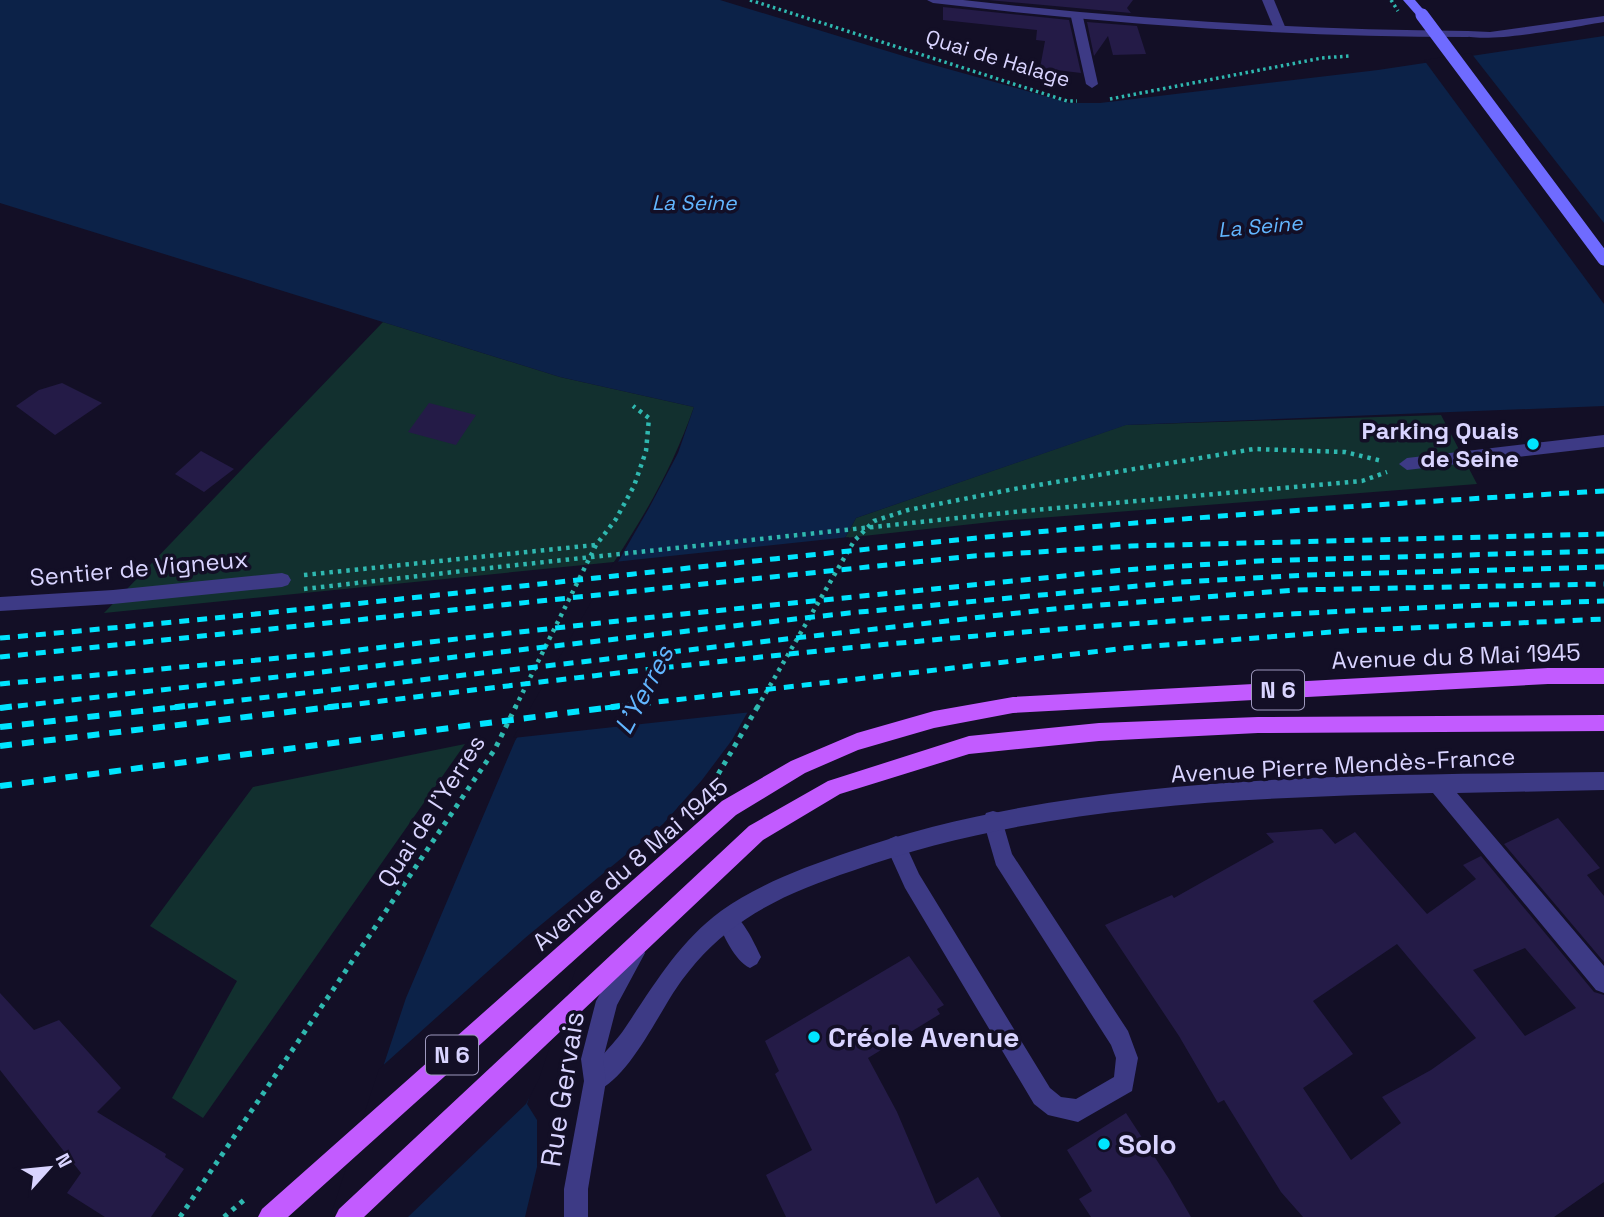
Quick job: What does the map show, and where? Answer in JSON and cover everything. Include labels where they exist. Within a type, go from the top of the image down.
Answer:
[{"type":"main road","points":[[1409,0],[1604,259]]},
{"type":"main road","name":"Avenue du 8 Mai 1945","points":[[270,1217],[729,808],[808,762],[893,730],[953,714],[1013,705],[1548,676],[1604,676]]},
{"type":"main road","name":"N 6","points":[[347,1217],[756,833],[835,787],[969,745],[1072,734],[1258,725],[1604,723]]},
{"type":"street","name":"Quai de Halage","points":[[933,0],[1077,17],[1377,34],[1490,35],[1604,19]]},
{"type":"street","points":[[1268,0],[1280,29]]},
{"type":"street","points":[[1074,1],[1093,84]]},
{"type":"street","points":[[1408,464],[1604,441]]},
{"type":"street","name":"Sentier de Vigneux","points":[[0,604],[113,597],[282,580]]},
{"type":"street","name":"Avenue Pierre Mendès-France","points":[[595,1081],[612,1066],[688,955],[727,920],[758,898],[896,846],[993,820],[1230,792],[1604,781]]},
{"type":"street","points":[[1437,784],[1604,982]]},
{"type":"street","points":[[896,846],[912,881],[1042,1096],[1056,1107],[1077,1111],[1124,1083],[1127,1058],[1120,1040],[1003,858],[993,820]]},
{"type":"street","points":[[727,920],[750,957]]},
{"type":"street","name":"Rue Gervais","points":[[576,1217],[576,1189],[595,1081],[592,1059],[607,1001],[643,937]]},
{"type":"path","name":"Quai de Halage","points":[[750,0],[1067,102],[1079,101]]},
{"type":"path","points":[[1103,100],[1322,58]]},
{"type":"path","name":"Quai de l'Yerres","points":[[180,1217],[495,749],[596,545],[611,530],[632,489],[650,435],[649,418],[633,405]]},
{"type":"path","points":[[705,790],[714,782],[854,541],[874,521],[908,510],[968,498],[1254,449],[1345,452],[1408,464]]},
{"type":"path","points":[[282,580],[296,590],[1023,511],[1362,481],[1408,464]]},
{"type":"path","points":[[282,580],[596,545]]},
{"type":"green space","points":[[383,322],[560,377],[694,407],[659,487],[614,562],[104,613]]},
{"type":"green space","points":[[1441,415],[1477,484],[1000,521],[845,538],[856,518],[1125,425]]},
{"type":"green space","points":[[465,744],[203,1118],[172,1098],[237,981],[150,926],[253,787]]},
{"type":"water","name":"La Seine","points":[[0,0],[720,0],[923,62],[1070,103],[1100,103],[1378,70],[1604,36],[1604,406],[1126,425],[856,518],[732,740],[702,780],[663,824],[573,966],[527,1104],[537,1120],[537,1167],[525,1217],[333,1217],[406,998],[515,741],[649,508],[678,453],[694,407],[560,377],[0,203]]},
{"type":"pier","points":[[1471,53],[1604,223],[1604,304],[1424,60]]},
{"type":"pier","points":[[849,537],[752,712],[513,738],[614,562]]},
{"type":"pier","points":[[663,824],[649,853],[576,968],[539,1079],[526,1104],[408,1217],[330,1217],[379,1069],[525,938]]},
{"type":"building","points":[[988,0],[1133,0],[1127,8],[1131,13]]},
{"type":"building","points":[[943,7],[1069,20],[1081,73],[1040,68],[1045,41],[1036,40],[1037,30],[943,20]]},
{"type":"building","points":[[1087,22],[1137,26],[1146,54],[1113,55],[1108,36],[1094,56]]},
{"type":"building","points":[[62,383],[102,403],[55,435],[16,406],[39,390]]},
{"type":"building","points":[[429,403],[476,415],[456,445],[408,432]]},
{"type":"building","points":[[201,451],[234,469],[204,492],[175,474]]},
{"type":"building","points":[[1558,818],[1600,868],[1587,875],[1604,896],[1604,962],[1504,844]]},
{"type":"building","points":[[1322,829],[1335,844],[1355,832],[1427,914],[1476,879],[1463,865],[1481,856],[1594,992],[1604,995],[1604,1182],[1554,1217],[1303,1217],[1281,1192],[1224,1100],[1218,1103],[1179,1036],[1105,925],[1172,895],[1174,898],[1274,842],[1266,833]],"holes":[[[1397,944],[1476,1038],[1431,1070],[1382,1097],[1401,1123],[1351,1160],[1303,1088],[1353,1054],[1313,1001]],[[1525,948],[1576,1008],[1525,1036],[1473,970]]]},
{"type":"building","points":[[909,956],[944,1005],[937,1009],[940,1014],[868,1058],[897,1112],[936,1204],[978,1177],[1001,1217],[786,1217],[766,1175],[812,1150],[775,1074],[779,1071],[765,1041]]},
{"type":"building","points":[[0,993],[34,1030],[59,1020],[121,1088],[97,1112],[166,1154],[165,1157],[184,1169],[151,1217],[105,1217],[67,1193],[81,1173],[0,1070]]},
{"type":"building","points":[[1126,1113],[1191,1217],[1091,1217],[1079,1199],[1092,1191],[1067,1150]]},
{"type":"railway","points":[[0,638],[270,613],[1079,528],[1342,507],[1604,491]]},
{"type":"railway","points":[[0,657],[974,556],[1131,546],[1604,534]]},
{"type":"railway","points":[[0,684],[322,654],[663,616],[1123,570],[1258,561],[1604,551]]},
{"type":"railway","points":[[16,706],[0,708],[849,613],[1181,582],[1308,575],[1604,567]]},
{"type":"railway","points":[[170,708],[1063,608],[1295,590],[1604,584]]},
{"type":"railway","points":[[324,708],[777,655],[1049,630],[1326,612],[1604,601]]},
{"type":"railway","points":[[605,708],[1127,648],[1345,631],[1604,619]]},
{"type":"railway","points":[[0,727],[185,706]]},
{"type":"railway","points":[[0,746],[339,706]]},
{"type":"railway","points":[[0,786],[620,706]]},
{"type":"place","name":"Parking Quais de Seine","points":[[1533,444]]},
{"type":"place","name":"Créole Avenue","points":[[814,1037]]},
{"type":"place","name":"Solo","points":[[1104,1144]]},
{"type":"water label","name":"L'Yerres","points":[[644,690]]}]
